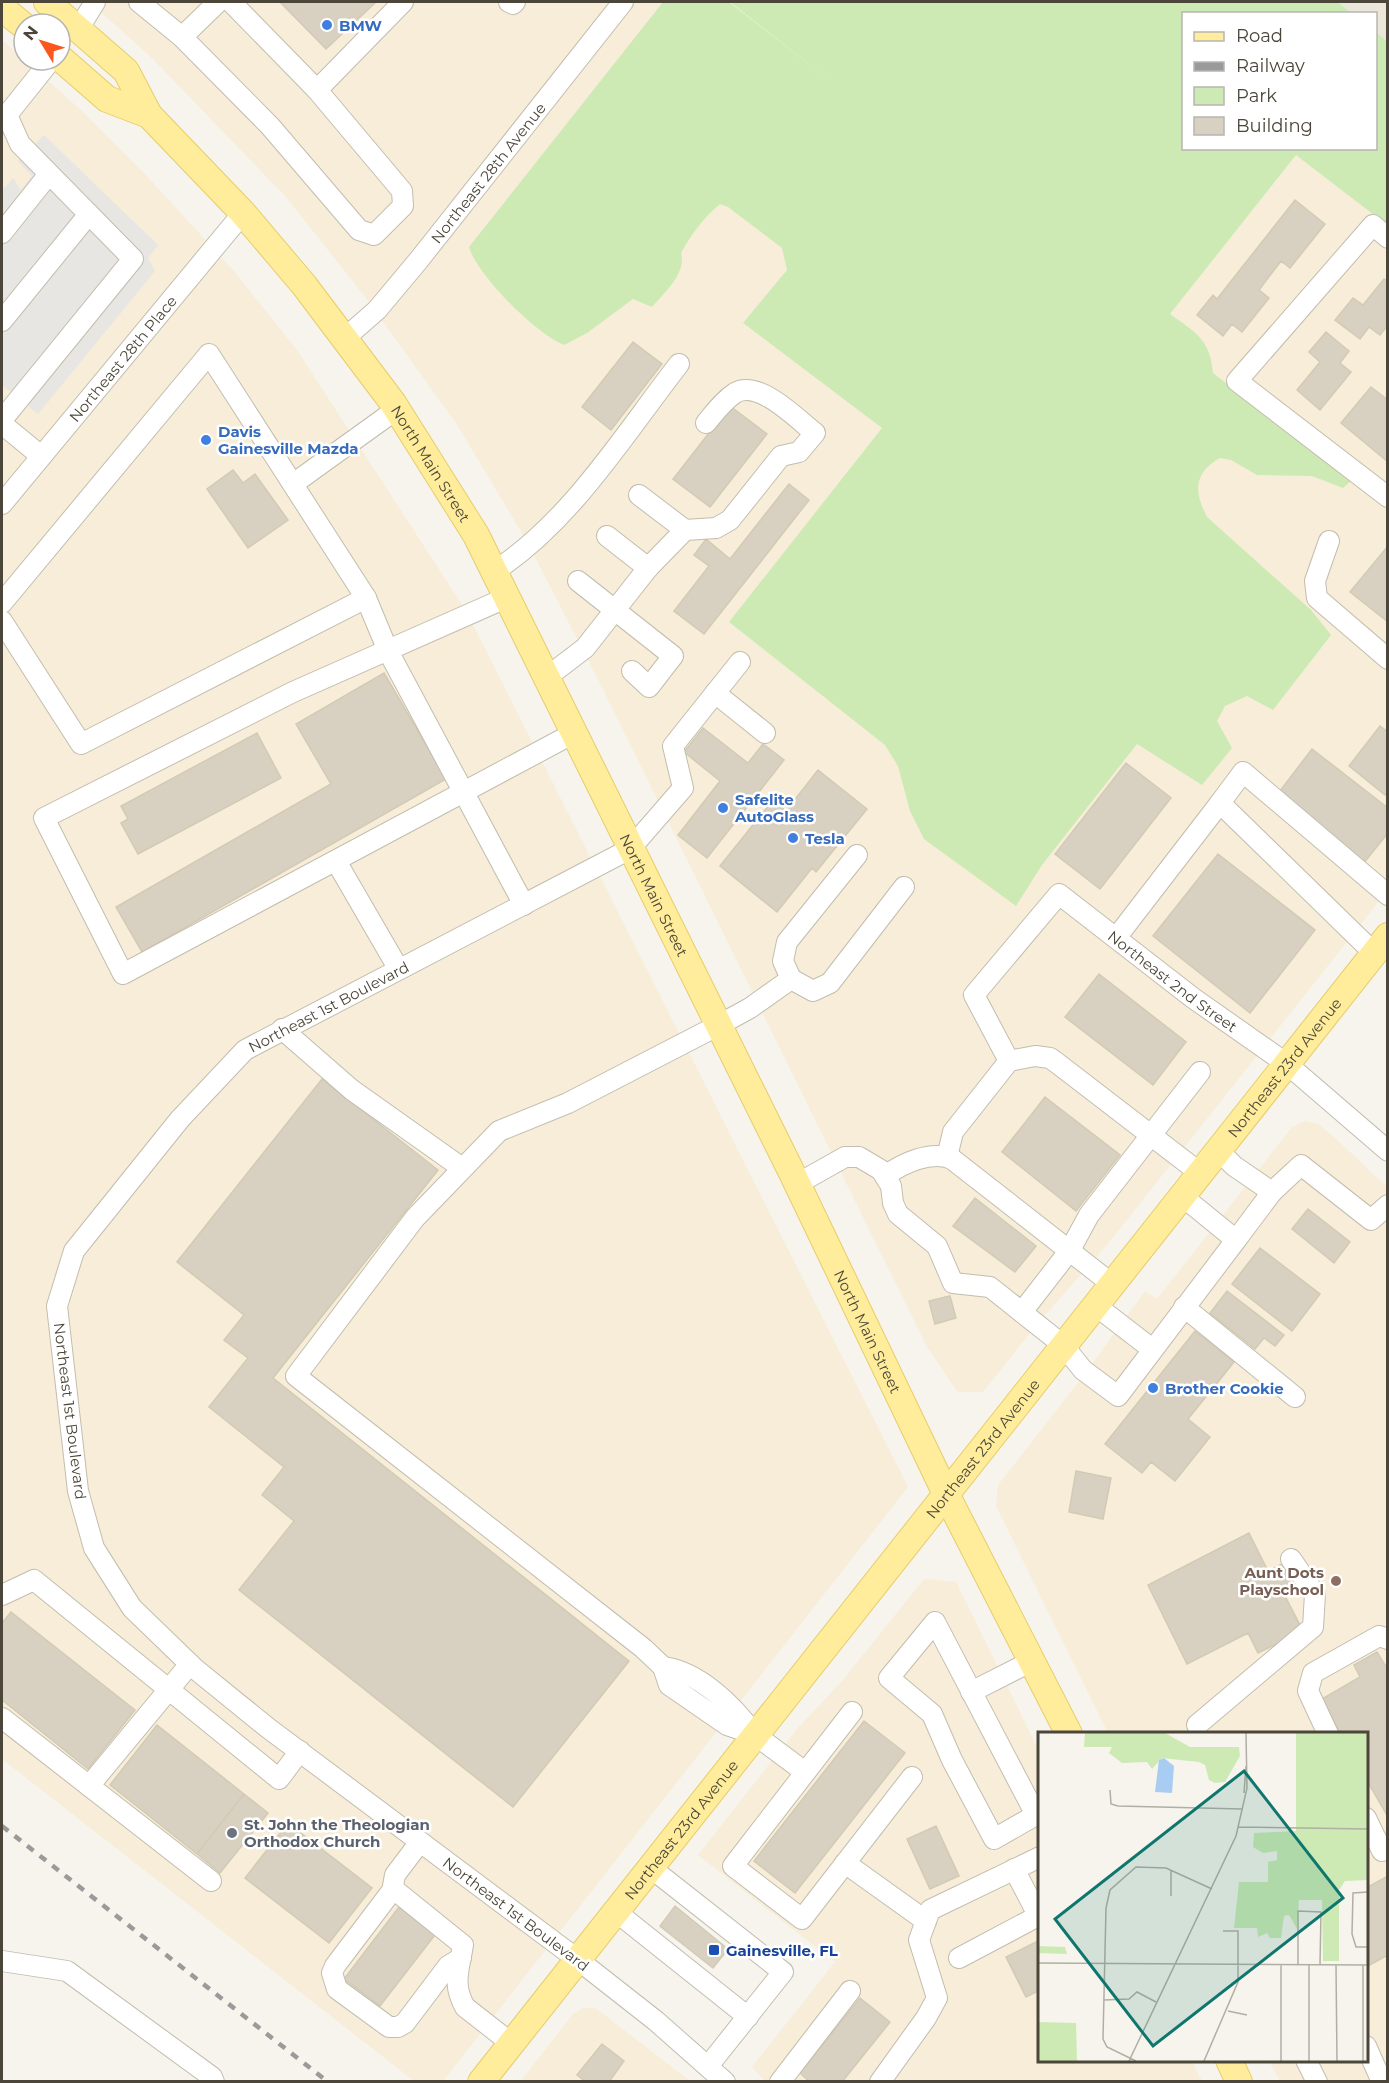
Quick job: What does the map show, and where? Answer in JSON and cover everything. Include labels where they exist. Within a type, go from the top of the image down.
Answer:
[{"type":"main road","name":"North Main Street","points":[[47,2],[126,71],[150,115],[243,213],[345,338],[397,410],[476,535],[797,1184],[946,1494],[1068,1732]]},
{"type":"main road","name":"North Main Street","points":[[72,68],[107,99],[150,115]]},
{"type":"main road","name":"Northeast 23rd Avenue","points":[[481,2082],[754,1734],[1381,945]]},
{"type":"main road","points":[[1229,2062],[1239,2082]]},
{"type":"street","points":[[79,28],[95,2]]},
{"type":"street","points":[[139,2],[182,37],[270,126],[359,230],[374,235],[393,219],[403,206],[402,191],[317,90],[231,2]]},
{"type":"street","points":[[182,37],[218,2]]},
{"type":"street","points":[[317,90],[403,2]]},
{"type":"street","points":[[509,2],[513,4],[515,2]]},
{"type":"street","name":"Northeast 28th Avenue","points":[[345,338],[377,310],[418,261],[622,2]]},
{"type":"street","points":[[41,72],[7,115],[20,144],[133,259],[2,422],[41,456]]},
{"type":"street","points":[[2,233],[49,174]]},
{"type":"street","name":"Northeast 28th Place","points":[[2,504],[243,213]]},
{"type":"street","points":[[2,321],[89,214]]},
{"type":"street","points":[[1388,237],[1373,225],[1237,381],[1388,497]]},
{"type":"street","points":[[2,603],[209,354],[366,598],[388,651],[524,905]]},
{"type":"street","points":[[495,571],[523,552],[556,520],[679,364]]},
{"type":"street","points":[[639,495],[685,530],[716,528],[730,520],[781,456],[799,452],[815,433],[765,394],[753,390],[738,392],[723,402],[706,423]]},
{"type":"street","points":[[293,484],[397,410]]},
{"type":"street","points":[[547,677],[585,648],[648,568],[685,530]]},
{"type":"street","points":[[607,536],[648,568]]},
{"type":"street","points":[[1329,541],[1315,581],[1317,598],[1388,659]]},
{"type":"street","points":[[578,581],[674,656],[650,687],[632,671]]},
{"type":"street","points":[[508,597],[293,692],[44,818],[123,974],[574,733]]},
{"type":"street","points":[[2,621],[81,744],[366,598]]},
{"type":"street","points":[[630,849],[682,788],[673,746],[740,662]]},
{"type":"street","points":[[715,693],[765,733]]},
{"type":"street","points":[[1116,938],[1243,772],[1388,895]]},
{"type":"street","points":[[1220,803],[1381,945]]},
{"type":"street","name":"Northeast 1st Boulevard","points":[[630,849],[398,968],[245,1050],[180,1119],[74,1251],[57,1306],[78,1491],[94,1548],[132,1608],[190,1664],[300,1751],[577,1959],[709,2065],[725,2082]]},
{"type":"street","points":[[857,855],[787,942],[783,961],[791,979],[813,992],[830,983],[904,886]]},
{"type":"street","points":[[336,861],[398,968]]},
{"type":"street","name":"Northeast 2nd Street","points":[[1009,1061],[974,995],[1059,894],[1193,998],[1287,1064],[1388,1151]]},
{"type":"street","points":[[791,979],[750,1008],[719,1025],[568,1103],[499,1131],[415,1218],[296,1376],[663,1667],[680,1669],[737,1711],[754,1734],[805,1772]]},
{"type":"street","points":[[282,1029],[352,1090],[462,1168]]},
{"type":"street","points":[[947,1157],[953,1132],[1009,1061],[1035,1056],[1050,1058],[1200,1173]]},
{"type":"street","points":[[1022,1311],[1070,1251],[1089,1215],[1200,1072]]},
{"type":"street","points":[[1218,1150],[1234,1166],[1272,1192]]},
{"type":"street","points":[[797,1184],[849,1156],[870,1162],[885,1176],[898,1214],[937,1246],[953,1283],[990,1287],[1063,1345],[1083,1370],[1118,1396],[1272,1192],[1301,1165],[1371,1220],[1388,1205]]},
{"type":"street","points":[[885,1176],[919,1159],[947,1157],[1112,1284]]},
{"type":"street","points":[[1182,1196],[1236,1240]]},
{"type":"street","points":[[1095,1305],[1152,1349]]},
{"type":"street","points":[[1184,1307],[1295,1397]]},
{"type":"street","points":[[1197,1725],[1313,1627],[1315,1594],[1291,1559]]},
{"type":"street","points":[[2,1595],[34,1580],[279,1779],[300,1751]]},
{"type":"street","points":[[934,1622],[971,1692],[1036,1815],[994,1839],[952,1760],[932,1714],[889,1678],[934,1622]]},
{"type":"street","points":[[1327,1732],[1308,1690],[1313,1672],[1379,1636],[1388,1639]]},
{"type":"street","points":[[971,1692],[1032,1661]]},
{"type":"street","points":[[89,1786],[190,1664]]},
{"type":"street","points":[[852,1712],[733,1866],[802,1919],[912,1777]]},
{"type":"street","points":[[2,1718],[211,1881]]},
{"type":"street","points":[[1368,1822],[1382,1851]]},
{"type":"street","points":[[420,1842],[395,1875],[394,1888],[334,1966],[332,1973],[337,1989],[389,2027],[398,2027],[405,2023],[448,1966],[461,1958]]},
{"type":"street","points":[[880,2082],[926,2018],[937,1998],[920,1940],[930,1910],[1038,1858]]},
{"type":"street","points":[[845,1863],[926,1921]]},
{"type":"street","points":[[651,1868],[783,1972],[709,2065]]},
{"type":"street","points":[[1014,1869],[1038,1913]]},
{"type":"street","points":[[394,1888],[463,1945],[456,1989],[460,1999],[465,2007],[511,2043]]},
{"type":"street","points":[[615,1911],[748,2017]]},
{"type":"street","points":[[958,1958],[1038,1916]]},
{"type":"street","points":[[2,1961],[67,1971],[212,2077],[214,2082]]},
{"type":"street","points":[[780,2082],[850,1991]]},
{"type":"street","points":[[1368,2050],[1382,2082]]},
{"type":"street","points":[[1307,2062],[1317,2082]]},
{"type":"shaded area","points":[[90,2],[729,2],[1154,333],[1296,154],[1387,225],[1387,891],[1111,1240],[1033,1329],[983,1392],[958,1392],[927,1347],[598,679],[525,538],[456,423],[366,298],[286,197],[152,58]]},
{"type":"shaded area","points":[[1337,2],[1387,2],[1387,41],[1377,33],[1377,12],[1351,12]]},
{"type":"shaded area","points":[[2,40],[12,49],[12,72],[38,72],[82,111],[143,172],[233,270],[297,350],[466,611],[908,1487],[443,2081],[414,2081],[2,1759]]},
{"type":"shaded area","points":[[44,135],[158,245],[148,258],[155,271],[38,414],[2,385],[2,191],[13,178],[21,190],[32,176],[18,161]]},
{"type":"shaded area","points":[[1305,1121],[1318,1124],[1387,1187],[1387,2081],[1280,2081],[1270,2062],[1368,2062],[1368,1732],[1108,1732],[996,1506],[998,1485],[1087,1371],[1145,1291],[1157,1299],[1292,1127]]},
{"type":"shaded area","points":[[924,1579],[956,1582],[1038,1749],[1038,2062],[1192,2062],[1202,2081],[765,2081],[752,2067],[835,1962],[698,1855],[797,1729],[842,1681]]},
{"type":"shaded area","points":[[583,2008],[595,2008],[690,2081],[520,2082],[573,2014]]},
{"type":"green space","points":[[663,2],[729,2],[828,79],[730,2],[1337,2],[1351,12],[1182,12],[1182,150],[1377,150],[1377,33],[1387,41],[1387,225],[1296,155],[1170,314],[1194,332],[1205,344],[1213,373],[1351,481],[1343,488],[1312,476],[1257,475],[1231,460],[1220,458],[1205,470],[1198,491],[1207,517],[1311,610],[1331,635],[1273,710],[1247,696],[1225,706],[1217,721],[1232,748],[1202,785],[1137,744],[1042,865],[1016,906],[924,839],[910,811],[898,766],[885,745],[729,622],[882,428],[743,323],[787,270],[782,248],[728,207],[720,204],[689,240],[681,253],[681,268],[678,275],[652,307],[633,299],[587,333],[564,345],[538,329],[509,302],[483,273],[469,247]]},
{"type":"building","name":"BMW","points":[[280,2],[376,2],[326,49]]},
{"type":"building","points":[[1295,200],[1325,224],[1290,268],[1281,261],[1259,290],[1269,298],[1242,332],[1232,324],[1223,336],[1197,315],[1213,295],[1217,299]]},
{"type":"building","points":[[1384,279],[1388,282],[1388,325],[1380,335],[1369,327],[1360,339],[1335,320],[1353,298],[1363,305]]},
{"type":"building","points":[[1326,332],[1349,351],[1340,363],[1351,372],[1320,410],[1297,390],[1320,362],[1309,352]]},
{"type":"building","points":[[633,342],[662,364],[611,430],[582,407]]},
{"type":"building","points":[[1371,387],[1388,400],[1388,462],[1341,423]]},
{"type":"building","points":[[730,406],[767,434],[710,507],[673,479]]},
{"type":"building","points":[[233,470],[243,483],[255,474],[288,520],[248,548],[207,489]]},
{"type":"building","points":[[789,484],[809,500],[704,634],[674,611],[709,566],[694,555],[706,539],[730,559]]},
{"type":"building","points":[[1388,546],[1388,622],[1350,592]]},
{"type":"building","points":[[384,673],[446,779],[142,952],[116,907],[331,784],[296,724]]},
{"type":"building","points":[[1380,726],[1388,732],[1388,792],[1385,795],[1349,766]]},
{"type":"building","name":"Safelite AutoGlass","points":[[703,728],[748,763],[763,744],[784,760],[707,858],[678,835],[720,781],[684,752]]},
{"type":"building","points":[[257,733],[281,778],[138,854],[121,823],[128,819],[121,806]]},
{"type":"building","points":[[1312,749],[1388,808],[1388,833],[1363,864],[1276,796]]},
{"type":"building","points":[[1126,763],[1171,798],[1100,889],[1055,854]]},
{"type":"building","name":"Tesla","points":[[818,770],[867,809],[816,872],[812,868],[777,912],[720,866],[773,800],[786,811]]},
{"type":"building","points":[[1218,854],[1315,930],[1250,1013],[1153,936]]},
{"type":"building","points":[[1099,974],[1186,1042],[1153,1085],[1065,1017]]},
{"type":"building","points":[[322,1079],[438,1170],[273,1378],[629,1661],[513,1807],[239,1590],[294,1521],[262,1495],[284,1467],[209,1407],[248,1358],[224,1340],[244,1315],[177,1262]]},
{"type":"building","points":[[1045,1097],[1120,1155],[1076,1211],[1002,1152]]},
{"type":"building","points":[[975,1198],[1036,1246],[1015,1272],[953,1226]]},
{"type":"building","points":[[1308,1209],[1350,1242],[1334,1263],[1292,1229]]},
{"type":"building","points":[[1260,1248],[1320,1294],[1292,1331],[1232,1284]]},
{"type":"building","points":[[1227,1291],[1284,1335],[1275,1346],[1264,1338],[1255,1349],[1210,1313]]},
{"type":"building","points":[[950,1296],[956,1318],[935,1324],[929,1301]]},
{"type":"building","points":[[1195,1331],[1234,1362],[1188,1419],[1210,1437],[1175,1481],[1151,1462],[1142,1473],[1105,1444]]},
{"type":"building","points":[[1076,1471],[1111,1478],[1103,1519],[1069,1512]]},
{"type":"building","points":[[1249,1533],[1268,1571],[1282,1564],[1293,1587],[1283,1592],[1303,1631],[1258,1653],[1248,1633],[1187,1664],[1148,1585]]},
{"type":"building","points":[[11,1612],[135,1710],[88,1769],[2,1700],[2,1623]]},
{"type":"building","points":[[1377,1652],[1388,1670],[1388,1817],[1368,1782],[1368,1732],[1340,1732],[1322,1699],[1360,1677],[1354,1665]]},
{"type":"building","points":[[864,1721],[905,1753],[795,1893],[754,1861]]},
{"type":"building","points":[[157,1725],[244,1794],[197,1854],[110,1785]]},
{"type":"building","name":"St. John the Theologian Orthodox Church","points":[[244,1794],[268,1813],[220,1873],[197,1854]]},
{"type":"building","points":[[288,1823],[372,1888],[329,1943],[245,1878]]},
{"type":"building","points":[[936,1826],[959,1876],[930,1889],[907,1839]]},
{"type":"building","points":[[1388,1876],[1388,1955],[1368,1966],[1368,1887]]},
{"type":"building","points":[[675,1906],[728,1949],[713,1968],[660,1926]]},
{"type":"building","points":[[399,1907],[435,1935],[380,2006],[344,1979]]},
{"type":"building","points":[[1038,1941],[1038,1991],[1026,1997],[1006,1957]]},
{"type":"building","points":[[860,1998],[890,2022],[842,2082],[810,2082],[800,2073]]},
{"type":"building","points":[[602,2044],[624,2061],[609,2082],[586,2082],[577,2075]]},
{"type":"railway","points":[[2,1826],[328,2082]]},
{"type":"place","name":"BMW","points":[[327,25]]},
{"type":"place","name":"Davis Gainesville Mazda","points":[[206,440]]},
{"type":"place","name":"Safelite AutoGlass","points":[[723,808]]},
{"type":"place","name":"Tesla","points":[[793,838]]},
{"type":"place","name":"Brother Cookie","points":[[1153,1388]]},
{"type":"place","name":"Aunt Dots Playschool","points":[[1336,1581]]},
{"type":"place","name":"St. John the Theologian Orthodox Church","points":[[232,1833]]},
{"type":"place","name":"Gainesville, FL","points":[[714,1950]]}]
